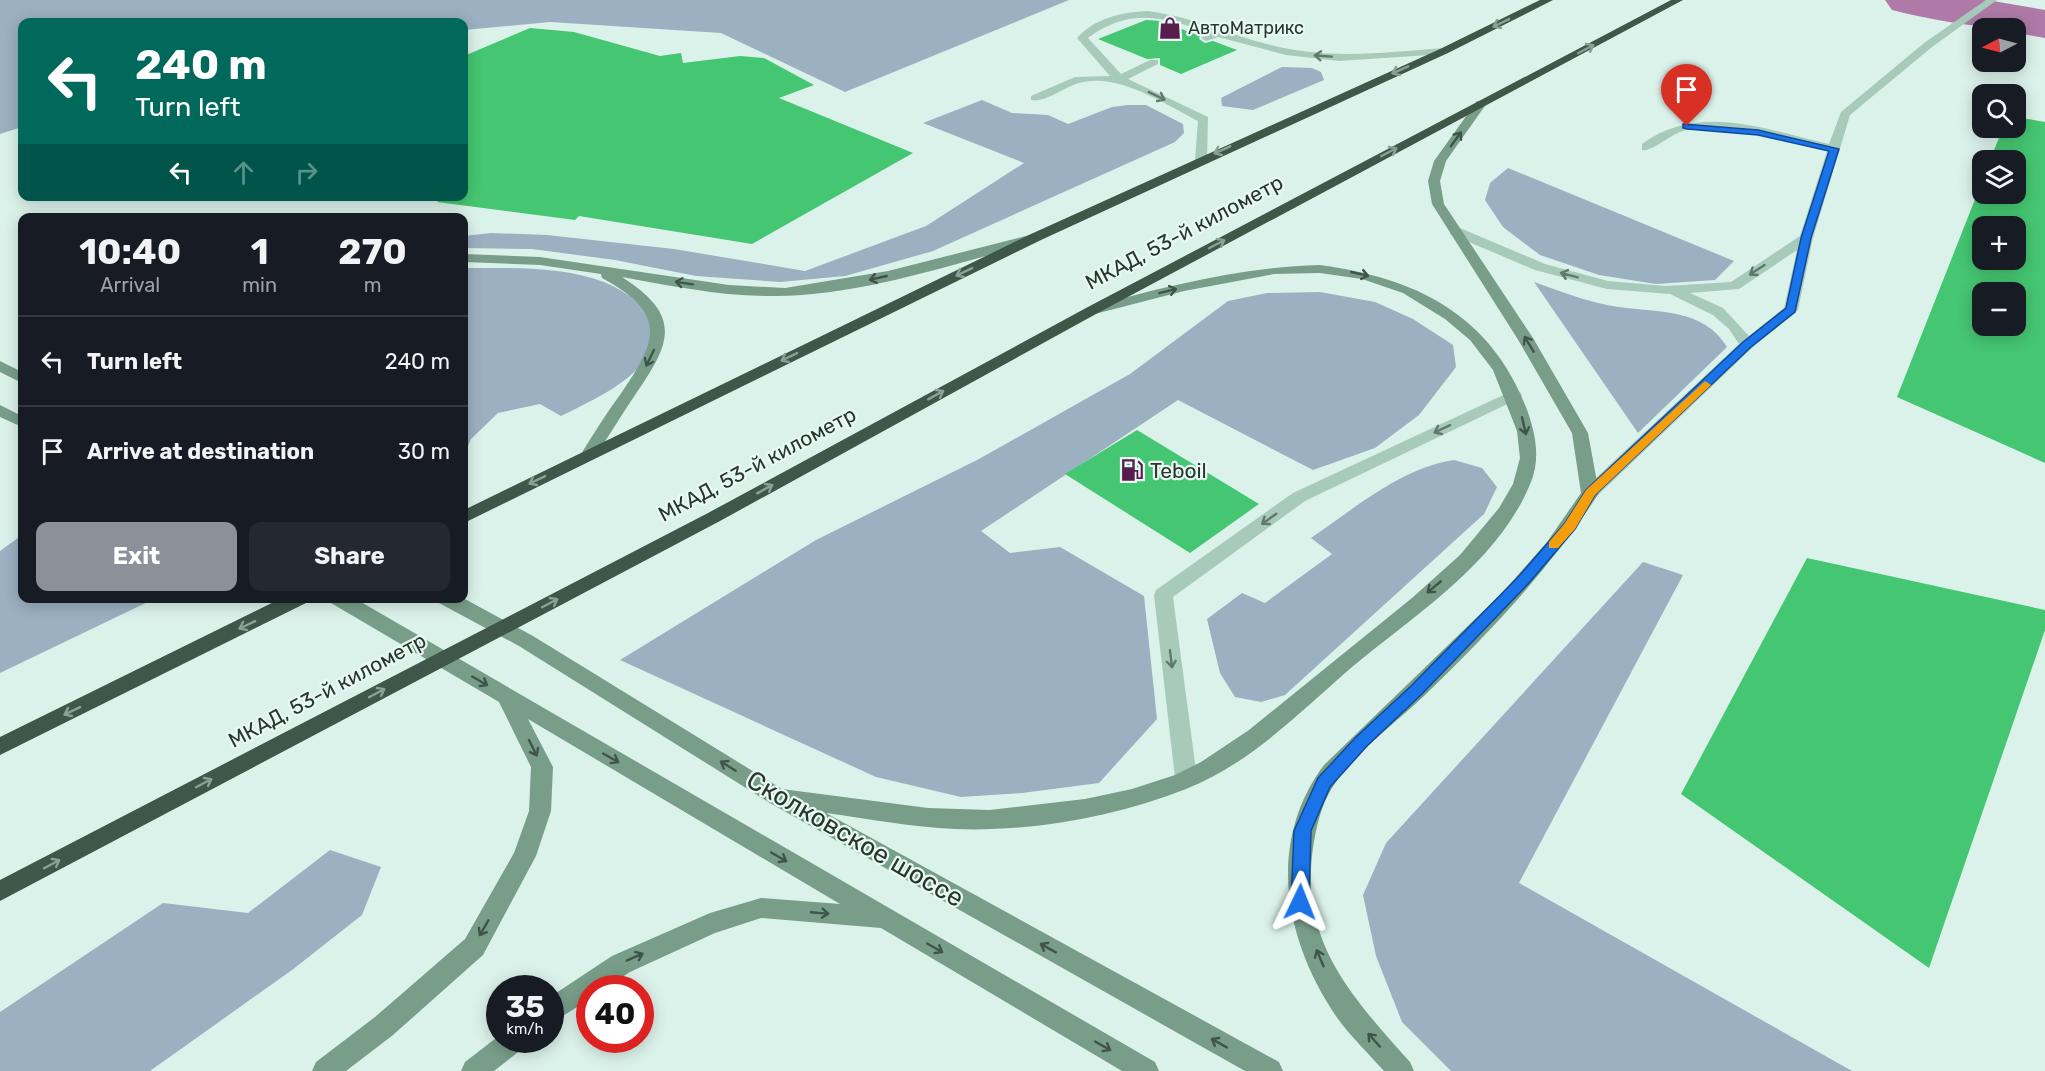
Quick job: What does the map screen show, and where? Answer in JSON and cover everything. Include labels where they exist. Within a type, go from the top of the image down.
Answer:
[{"type":"highway","points":[[468,515],[1036,237],[1449,48],[1548,0]]},
{"type":"highway","name":"МКАД, 53-й километр","points":[[0,891],[714,517],[1091,311],[1677,0]]},
{"type":"highway","points":[[0,747],[289,603]]},
{"type":"main road","points":[[1401,1071],[1347,1010],[1319,960],[1300,902],[1303,831],[1324,783],[1362,741],[1417,690],[1524,579],[1570,526],[1590,493],[1580,433],[1526,338],[1438,204],[1434,181],[1440,161],[1481,104]]},
{"type":"main road","points":[[468,258],[537,260],[729,290],[770,292],[869,280],[1036,237]]},
{"type":"main road","points":[[778,797],[961,820],[1050,816],[1160,790],[1221,761],[1277,719],[1462,564],[1506,511],[1524,480],[1528,453],[1525,425],[1514,395],[1496,358],[1467,328],[1428,298],[1395,284],[1357,273],[1319,268],[1284,268],[1234,274],[1091,311]]},
{"type":"main road","points":[[589,454],[644,371],[658,342],[656,318],[640,297],[623,283],[595,269]]},
{"type":"main road","points":[[0,361],[18,363]]},
{"type":"main road","points":[[0,366],[18,376]]},
{"type":"main road","points":[[0,410],[18,420]]},
{"type":"main road","points":[[347,603],[1146,1071]]},
{"type":"main road","name":"Сколковское шоссе","points":[[455,603],[526,641],[778,797],[1270,1071]]},
{"type":"main road","points":[[325,1071],[384,1026],[474,947],[525,856],[540,811],[542,767],[506,696]]},
{"type":"main road","points":[[564,1002],[621,963],[710,924],[761,908],[884,918]]},
{"type":"main road","points":[[474,1071],[497,1053]]},
{"type":"lane","points":[[1590,493],[1747,345],[1791,310],[1806,238],[1845,114],[1928,45],[1992,0]]},
{"type":"lane","points":[[1201,160],[1204,119],[1119,79],[1082,38],[1095,25],[1136,11],[1169,14],[1261,48],[1295,55],[1355,59],[1449,48]]},
{"type":"lane","points":[[1206,38],[1217,33]]},
{"type":"lane","points":[[1035,98],[1079,79],[1119,79],[1154,62]]},
{"type":"lane","points":[[1646,147],[1664,134],[1687,126],[1758,133],[1834,149]]},
{"type":"lane","points":[[1455,231],[1540,267],[1607,285],[1666,290],[1734,286],[1806,238]]},
{"type":"lane","points":[[1666,290],[1699,300],[1725,314],[1738,328],[1747,345]]},
{"type":"lane","points":[[1186,778],[1163,596],[1299,497],[1514,395]]},
{"type":"shaded area","points":[[0,0],[1069,0],[845,92],[721,33],[550,22],[468,30],[468,18],[18,18],[18,128],[0,134]]},
{"type":"shaded area","points":[[1282,67],[1312,68],[1321,72],[1324,80],[1253,110],[1222,106],[1221,98]]},
{"type":"shaded area","points":[[982,100],[1012,113],[1048,115],[1068,124],[1112,107],[1146,105],[1183,124],[1184,133],[1175,142],[933,251],[845,276],[780,282],[696,276],[615,260],[532,249],[468,248],[468,236],[491,233],[547,235],[674,249],[805,271],[926,226],[1024,163],[923,123]]},
{"type":"shaded area","points":[[1508,168],[1734,261],[1715,280],[1656,284],[1599,275],[1540,255],[1503,227],[1485,200],[1490,183]]},
{"type":"shaded area","points":[[468,268],[517,268],[587,277],[604,282],[628,295],[646,312],[652,323],[654,335],[651,348],[637,370],[617,386],[561,416],[540,404],[498,413],[471,439],[468,446]]},
{"type":"shaded area","points":[[1534,282],[1597,303],[1665,312],[1693,319],[1706,325],[1717,334],[1727,347],[1638,433]]},
{"type":"shaded area","points":[[1320,292],[1375,302],[1413,319],[1453,345],[1456,367],[1419,415],[1375,448],[1313,470],[1178,400],[981,531],[1010,553],[1060,547],[1144,596],[1157,719],[1099,783],[1022,793],[961,797],[876,777],[620,660],[816,540],[979,459],[1130,374],[1228,301],[1267,293]]},
{"type":"shaded area","points":[[1454,460],[1482,468],[1497,487],[1484,514],[1285,695],[1261,702],[1235,697],[1220,673],[1207,619],[1242,593],[1265,603],[1332,554],[1311,538],[1397,480],[1434,464]]},
{"type":"shaded area","points":[[18,538],[18,603],[146,603],[0,673],[0,551]]},
{"type":"shaded area","points":[[1643,562],[1683,575],[1519,883],[1852,1071],[1451,1071],[1402,1022],[1376,956],[1363,895],[1386,843]]},
{"type":"shaded area","points":[[330,850],[381,867],[362,915],[292,970],[150,1071],[0,1071],[0,1012],[163,903],[248,913]]},
{"type":"building","points":[[1146,20],[1161,21],[1200,36],[1199,39],[1205,43],[1213,41],[1237,50],[1181,74],[1160,65],[1160,58],[1147,59],[1098,39]]},
{"type":"building","points":[[530,28],[574,32],[660,56],[681,53],[683,63],[740,56],[764,58],[814,85],[779,98],[913,153],[752,244],[579,216],[575,220],[437,202],[468,201],[468,54]]},
{"type":"building","points":[[2026,119],[2045,122],[2045,463],[1897,397],[1973,204],[2026,204],[2026,150],[1994,150],[1999,138],[2026,138]]},
{"type":"building","points":[[1137,430],[1259,504],[1190,553],[1065,474]]},
{"type":"building","points":[[1807,558],[2045,610],[2045,630],[1929,968],[1681,794]]},
{"type":"waterway","points":[[1908,0],[2045,24]]},
{"type":"slow traffic","points":[[1554,545],[1570,526],[1590,493],[1705,385]]},
{"type":"place","name":"АвтоМатрикс","points":[[1170,28]]},
{"type":"place","name":"Teboil","points":[[1132,470]]},
{"type":"route","points":[[1300,902],[1303,831],[1324,783],[1362,741],[1417,690],[1524,579],[1570,526],[1590,493],[1747,345],[1791,310],[1806,238],[1834,149],[1758,133],[1687,126]]}]
